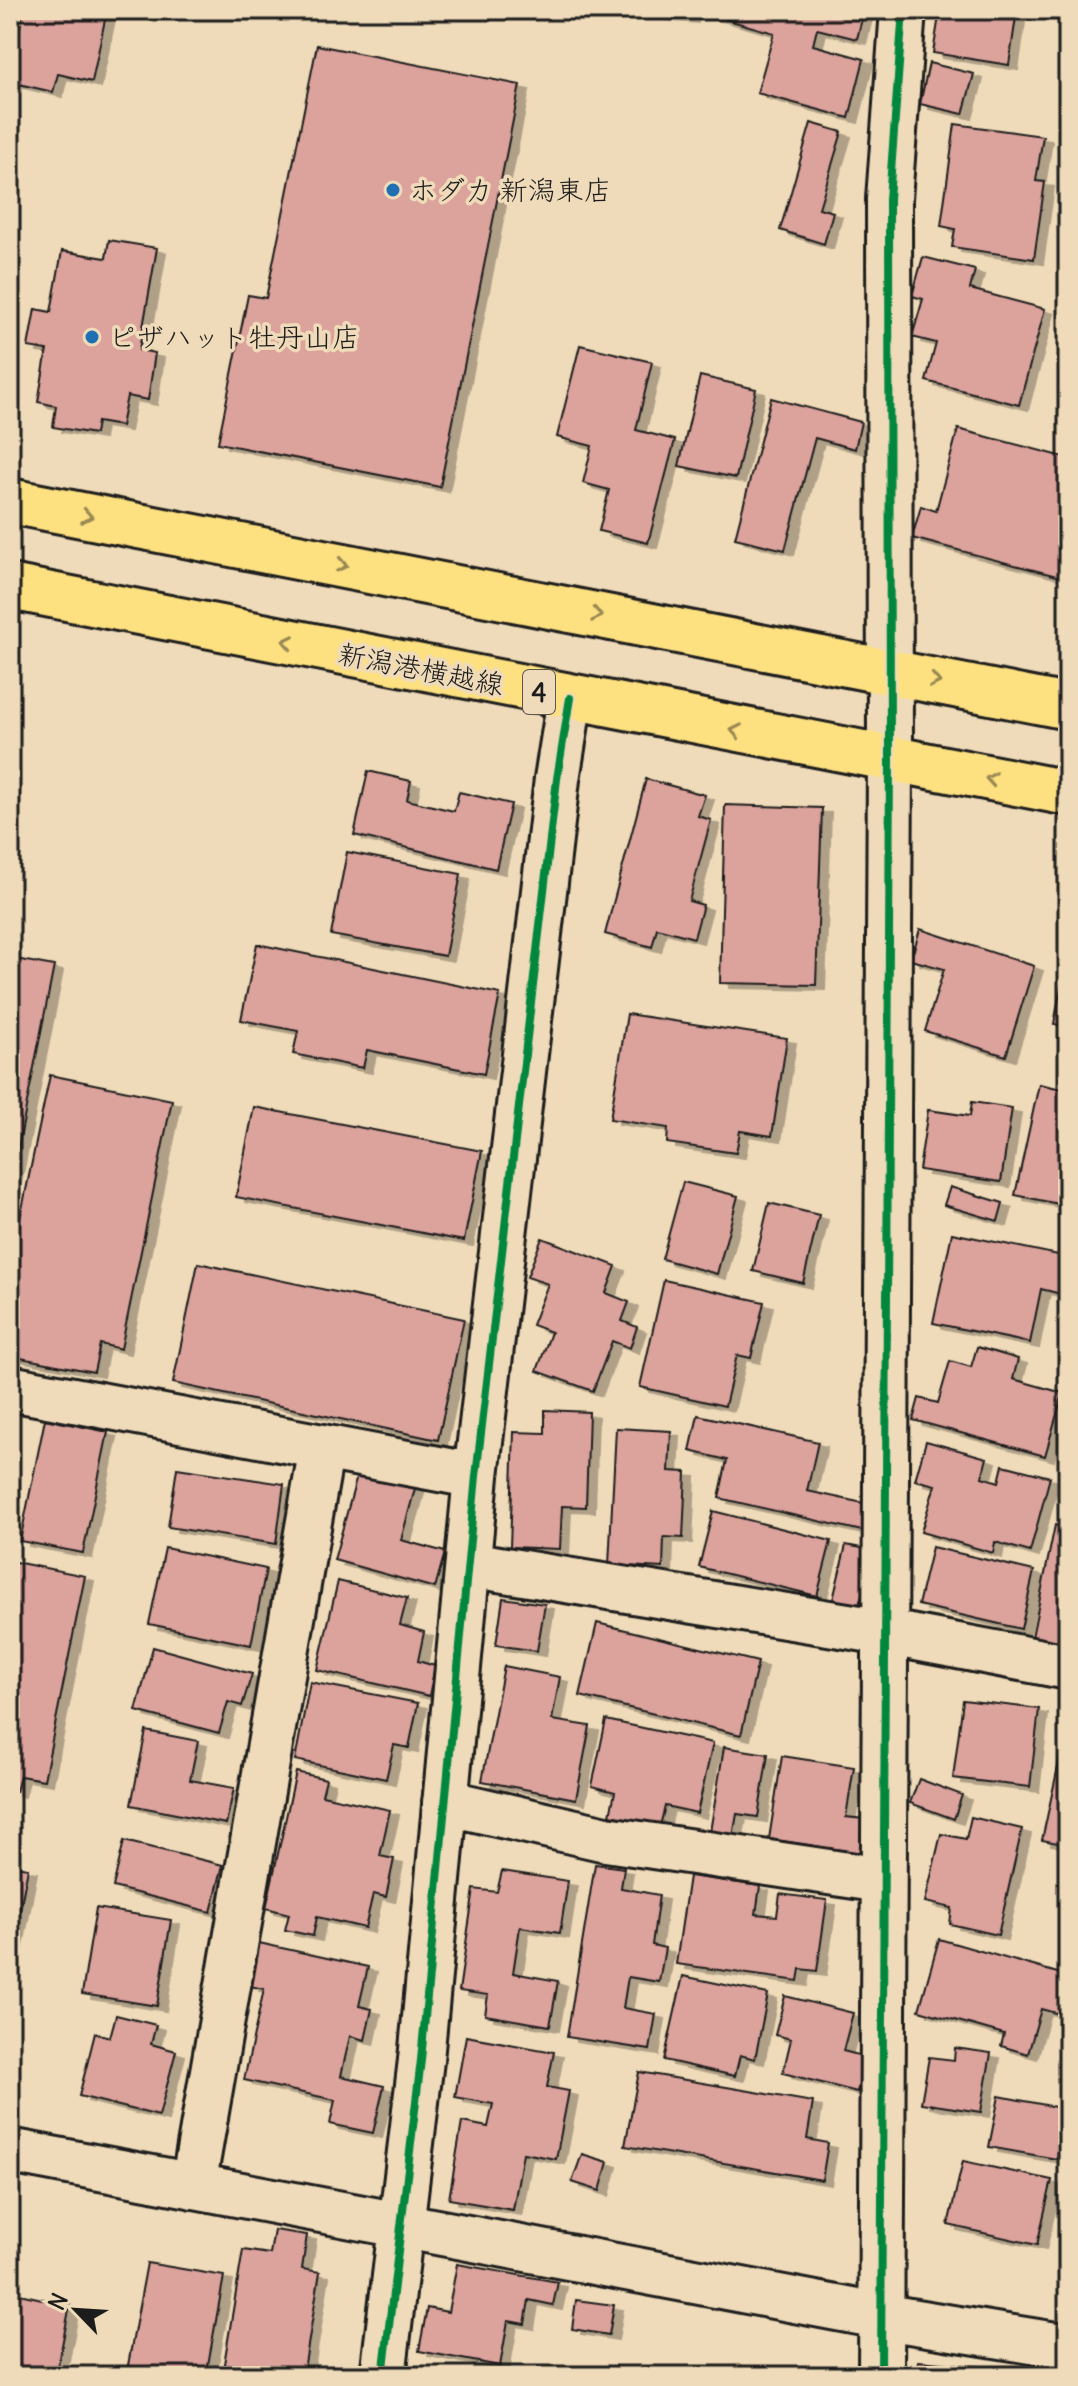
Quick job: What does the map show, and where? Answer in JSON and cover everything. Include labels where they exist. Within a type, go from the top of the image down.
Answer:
[{"type":"main road","points":[[10,501],[1068,707]]},
{"type":"main road","name":"新潟港横越線","points":[[10,587],[890,761],[1068,793]]},
{"type":"street","points":[[881,2376],[890,761],[889,199],[903,10]]},
{"type":"street","points":[[383,2376],[402,2225],[476,1476],[555,794],[570,698]]},
{"type":"street","points":[[10,1388],[476,1476]]},
{"type":"street","points":[[193,2186],[322,1447]]},
{"type":"street","points":[[468,1564],[884,1632],[1068,1667]]},
{"type":"street","points":[[445,1802],[606,1839],[882,1880]]},
{"type":"street","points":[[10,2151],[879,2316],[1068,2347]]},
{"type":"building","points":[[23,10],[107,10],[92,82],[58,74],[53,92],[10,82]]},
{"type":"building","points":[[657,10],[689,10],[689,18],[657,15]]},
{"type":"building","points":[[704,10],[864,10],[857,39],[817,29],[813,45],[864,59],[849,118],[757,93],[774,33],[703,13]]},
{"type":"building","points":[[940,10],[1017,10],[1009,65],[933,53]]},
{"type":"building","name":"ホダカ 新潟東店","points":[[317,45],[520,85],[440,487],[218,443],[248,295],[266,298]]},
{"type":"building","points":[[929,63],[974,74],[963,114],[920,104]]},
{"type":"building","points":[[811,123],[842,132],[819,208],[833,212],[824,244],[780,230]]},
{"type":"building","points":[[955,124],[1043,136],[1036,181],[1045,182],[1034,259],[952,247],[955,229],[941,226]]},
{"type":"building","points":[[109,240],[157,248],[139,350],[155,353],[148,400],[127,396],[121,426],[97,422],[95,434],[53,427],[56,406],[38,402],[47,350],[28,347],[35,309],[51,312],[62,251],[106,258]]},
{"type":"building","points":[[923,257],[975,270],[970,289],[1045,309],[1019,405],[926,381],[936,343],[912,337],[923,299],[912,296]]},
{"type":"building","points":[[580,345],[652,362],[636,430],[675,440],[648,543],[599,531],[609,490],[583,483],[592,446],[557,437]]},
{"type":"building","points":[[700,376],[756,389],[736,478],[679,466]]},
{"type":"building","points":[[771,398],[861,422],[855,449],[815,438],[785,550],[735,538]]},
{"type":"building","points":[[958,429],[1068,458],[1068,579],[912,538],[921,506],[936,511]]},
{"type":"building","points":[[368,771],[411,781],[407,800],[454,811],[459,792],[511,804],[496,869],[354,835]]},
{"type":"building","points":[[646,779],[705,795],[698,816],[711,820],[689,901],[703,905],[694,938],[657,928],[652,947],[605,934]]},
{"type":"building","points":[[725,805],[822,808],[816,985],[720,983]]},
{"type":"building","points":[[347,852],[461,874],[445,956],[331,935]]},
{"type":"building","points":[[920,929],[1034,966],[1006,1056],[925,1031],[944,969],[911,960]]},
{"type":"building","points":[[257,944],[500,994],[484,1074],[367,1050],[363,1068],[293,1054],[298,1031],[241,1020]]},
{"type":"building","points":[[1068,951],[1068,1027],[1054,1024]]},
{"type":"building","points":[[10,958],[54,966],[10,1189]]},
{"type":"building","points":[[627,1014],[787,1038],[772,1136],[740,1131],[736,1153],[667,1143],[668,1128],[610,1119]]},
{"type":"building","points":[[1068,1063],[1068,1206],[1015,1195],[1039,1084],[1062,1089]]},
{"type":"building","points":[[50,1075],[172,1100],[121,1349],[100,1344],[94,1372],[10,1356],[10,1267]]},
{"type":"building","points":[[972,1102],[1012,1108],[1001,1182],[919,1170],[928,1110],[970,1116]]},
{"type":"building","points":[[254,1107],[482,1151],[464,1241],[236,1197]]},
{"type":"building","points":[[683,1182],[738,1196],[717,1274],[662,1259]]},
{"type":"building","points":[[950,1187],[1003,1203],[998,1221],[944,1205]]},
{"type":"building","points":[[769,1203],[819,1215],[803,1283],[753,1271]]},
{"type":"building","points":[[952,1233],[1068,1257],[1061,1294],[1041,1289],[1030,1343],[933,1323]]},
{"type":"building","points":[[542,1238],[616,1266],[606,1293],[629,1302],[622,1321],[637,1327],[630,1348],[612,1341],[593,1391],[537,1371],[551,1332],[532,1325],[548,1284],[527,1277]]},
{"type":"building","points":[[198,1263],[464,1319],[438,1440],[173,1383]]},
{"type":"building","points":[[664,1280],[764,1302],[751,1358],[737,1355],[725,1406],[640,1387]]},
{"type":"building","points":[[977,1347],[1018,1359],[1013,1379],[1063,1393],[1045,1456],[913,1420],[919,1398],[938,1403],[950,1361],[971,1367]]},
{"type":"building","points":[[545,1410],[589,1412],[586,1507],[562,1506],[560,1549],[510,1547],[514,1432],[545,1433]]},
{"type":"building","points":[[698,1415],[818,1442],[807,1491],[868,1504],[862,1531],[719,1498],[727,1460],[690,1451]]},
{"type":"building","points":[[45,1419],[108,1432],[83,1553],[20,1541]]},
{"type":"building","points":[[616,1428],[671,1431],[669,1471],[686,1472],[683,1538],[664,1537],[663,1568],[609,1565]]},
{"type":"building","points":[[926,1441],[987,1458],[982,1477],[999,1482],[1003,1465],[1050,1477],[1030,1552],[995,1542],[993,1553],[921,1532],[935,1485],[915,1480]]},
{"type":"building","points":[[177,1468],[284,1484],[276,1544],[168,1527]]},
{"type":"building","points":[[359,1469],[416,1485],[401,1540],[445,1552],[435,1588],[334,1560]]},
{"type":"building","points":[[713,1511],[831,1541],[817,1596],[699,1567]]},
{"type":"building","points":[[1055,1525],[1068,1528],[1068,1645],[1032,1637]]},
{"type":"building","points":[[846,1545],[872,1550],[858,1610],[832,1604]]},
{"type":"building","points":[[932,1547],[1034,1571],[1021,1629],[918,1605]]},
{"type":"building","points":[[165,1548],[266,1569],[251,1645],[149,1624]]},
{"type":"building","points":[[10,1561],[85,1576],[44,1780],[20,1776],[16,1792],[10,1791]]},
{"type":"building","points":[[338,1581],[407,1598],[400,1625],[424,1632],[418,1661],[435,1666],[429,1696],[317,1670]]},
{"type":"building","points":[[503,1598],[545,1604],[537,1651],[496,1645]]},
{"type":"building","points":[[597,1623],[758,1662],[741,1735],[580,1696]]},
{"type":"building","points":[[153,1647],[252,1674],[242,1706],[228,1702],[219,1733],[136,1711]]},
{"type":"building","points":[[504,1666],[560,1677],[552,1720],[590,1726],[576,1799],[482,1781]]},
{"type":"building","points":[[310,1682],[418,1703],[409,1748],[394,1745],[386,1779],[295,1760]]},
{"type":"building","points":[[963,1700],[1039,1709],[1030,1787],[953,1778]]},
{"type":"building","points":[[606,1720],[713,1743],[697,1813],[665,1806],[660,1826],[610,1815],[615,1792],[592,1786]]},
{"type":"building","points":[[1068,1721],[1068,1845],[1042,1840]]},
{"type":"building","points":[[146,1731],[198,1741],[190,1780],[234,1788],[226,1824],[131,1805]]},
{"type":"building","points":[[724,1747],[768,1754],[758,1817],[737,1814],[732,1842],[709,1838]]},
{"type":"building","points":[[782,1756],[854,1767],[846,1817],[864,1819],[859,1853],[769,1839]]},
{"type":"building","points":[[296,1772],[326,1779],[322,1795],[390,1810],[380,1856],[394,1859],[386,1897],[373,1894],[365,1928],[317,1917],[313,1936],[285,1930],[289,1914],[266,1908]]},
{"type":"building","points":[[919,1779],[962,1795],[954,1819],[910,1803]]},
{"type":"building","points":[[971,1817],[1022,1829],[998,1935],[950,1924],[952,1908],[925,1902],[941,1834],[966,1839]]},
{"type":"building","points":[[124,1841],[223,1865],[211,1912],[113,1887]]},
{"type":"building","points":[[595,1864],[624,1868],[621,1888],[659,1895],[652,1945],[665,1948],[659,1982],[628,1977],[623,2008],[656,2014],[650,2050],[567,2037]]},
{"type":"building","points":[[10,1865],[28,1868],[10,1962]]},
{"type":"building","points":[[502,1871],[568,1881],[560,1933],[520,1927],[513,1973],[558,1981],[550,2026],[485,2015],[488,1995],[459,1991],[474,1889],[497,1892]]},
{"type":"building","points":[[689,1876],[760,1886],[756,1914],[777,1916],[780,1894],[827,1900],[817,1971],[800,1969],[798,1981],[676,1964]]},
{"type":"building","points":[[96,1908],[171,1920],[157,2006],[82,1994]]},
{"type":"building","points":[[939,1939],[1068,1976],[1059,2014],[1041,2009],[1028,2054],[1001,2046],[1004,2034],[919,2010]]},
{"type":"building","points":[[259,1943],[368,1967],[359,2006],[372,2009],[365,2040],[350,2036],[341,2076],[384,2086],[373,2133],[330,2124],[335,2100],[244,2080],[264,1989],[250,1986]]},
{"type":"building","points":[[683,1976],[768,1994],[755,2059],[740,2055],[735,2076],[664,2060]]},
{"type":"building","points":[[785,1996],[853,2013],[843,2051],[866,2057],[857,2092],[783,2073],[791,2039],[775,2035]]},
{"type":"building","points":[[116,2015],[156,2025],[151,2044],[176,2051],[159,2116],[79,2096],[95,2033],[110,2037]]},
{"type":"building","points":[[466,2036],[554,2052],[547,2087],[569,2091],[556,2159],[523,2153],[513,2210],[449,2199],[462,2122],[488,2127],[493,2104],[455,2097]]},
{"type":"building","points":[[955,2048],[991,2053],[981,2112],[921,2103],[929,2057],[954,2060]]},
{"type":"building","points":[[639,2072],[813,2102],[807,2139],[828,2143],[822,2180],[625,2146]]},
{"type":"building","points":[[999,2096],[1066,2109],[1057,2159],[989,2147]]},
{"type":"building","points":[[582,2154],[608,2162],[600,2191],[572,2182]]},
{"type":"building","points":[[963,2161],[1052,2180],[1037,2245],[948,2225]]},
{"type":"building","points":[[274,2230],[307,2235],[302,2269],[320,2272],[303,2376],[260,2376],[223,2370],[243,2250],[270,2254]]},
{"type":"building","points":[[147,2263],[224,2276],[206,2376],[126,2376]]},
{"type":"building","points":[[457,2264],[558,2282],[553,2305],[529,2300],[525,2324],[508,2321],[500,2366],[419,2351],[427,2308],[448,2312]]},
{"type":"building","points":[[10,2292],[70,2305],[56,2376],[10,2376]]},
{"type":"building","points":[[576,2300],[614,2305],[609,2335],[572,2329]]},
{"type":"building","points":[[918,2361],[1005,2369],[1004,2376],[916,2376]]},
{"type":"cycle path","points":[[881,2376],[890,761],[889,199],[903,10]]},
{"type":"cycle path","points":[[383,2376],[421,2060],[476,1476],[557,779],[570,698]]},
{"type":"place","name":"ホダカ 新潟東店","points":[[393,190]]},
{"type":"place","name":"ピザハット牡丹山店","points":[[92,337]]}]
